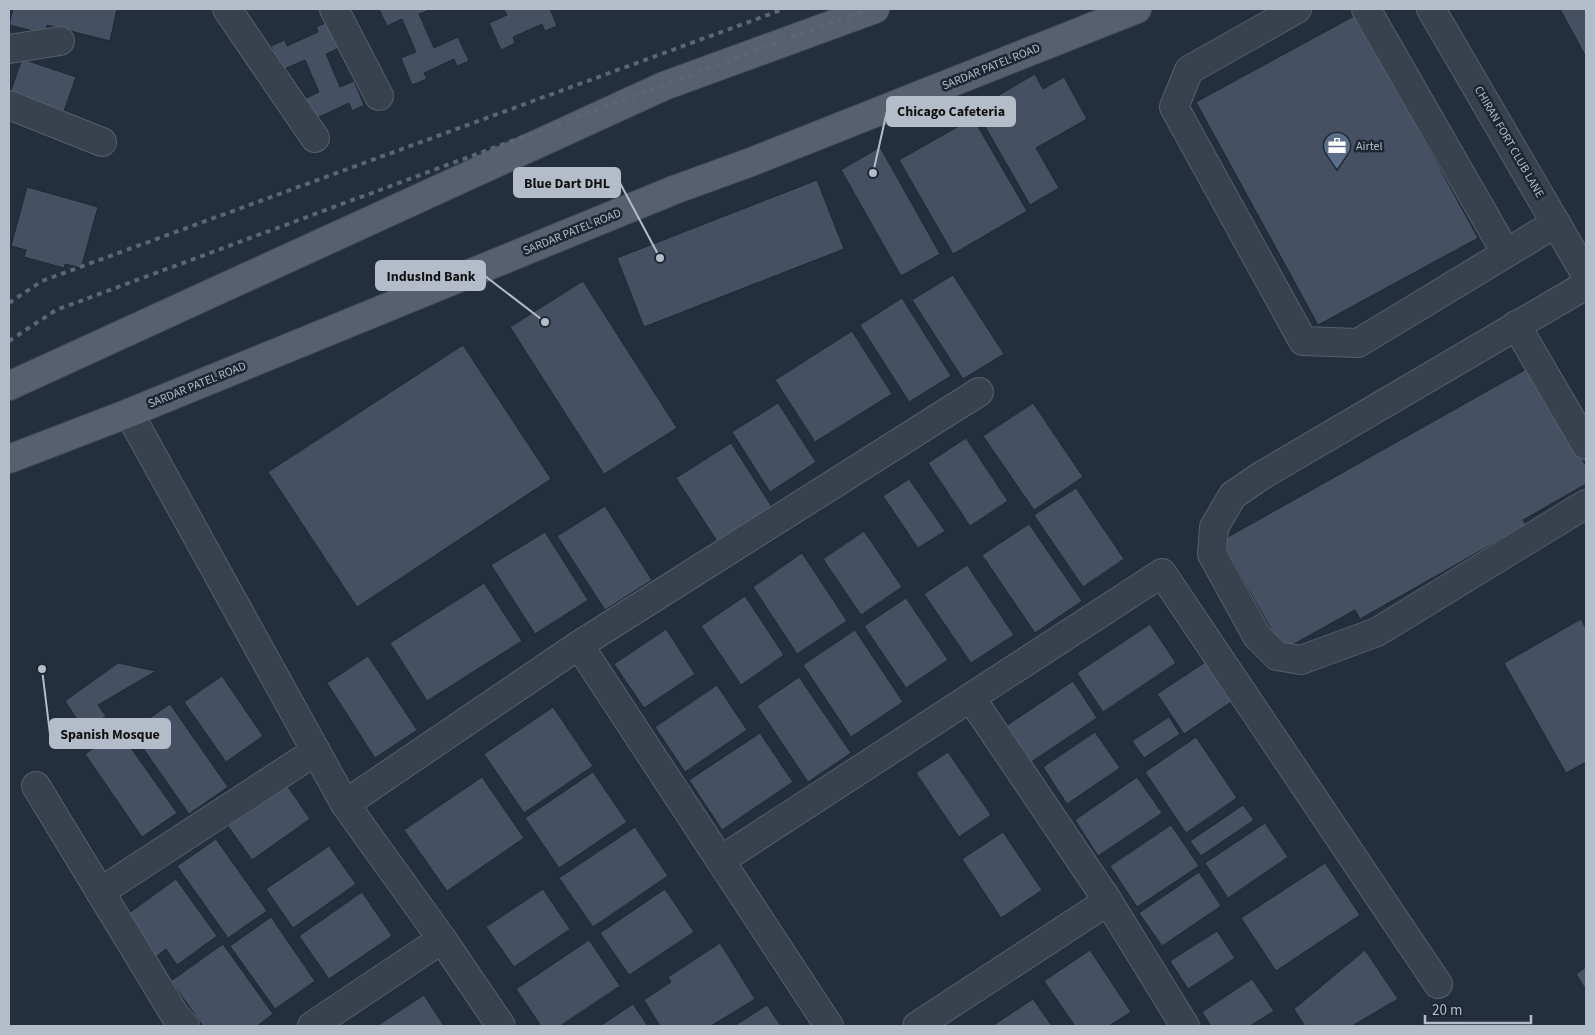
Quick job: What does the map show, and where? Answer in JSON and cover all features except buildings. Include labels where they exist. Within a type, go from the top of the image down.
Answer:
[{"type":"main road","points":[[9,386],[664,86],[875,9]]},
{"type":"main road","name":"SARDAR PATEL ROAD","points":[[9,459],[129,413],[674,190],[751,162],[1137,9]]},
{"type":"street","points":[[227,9],[315,138]]},
{"type":"street","points":[[334,9],[379,96]]},
{"type":"street","points":[[1297,9],[1190,70],[1174,107],[1303,341],[1358,343],[1556,223]]},
{"type":"street","points":[[1366,9],[1506,253]]},
{"type":"street","name":"CHIRAN FORT CLUB LANE","points":[[1432,9],[1586,275]]},
{"type":"street","points":[[9,49],[60,41]]},
{"type":"street","points":[[9,105],[102,142]]},
{"type":"street","points":[[1586,285],[1261,476],[1233,495],[1214,527],[1212,554],[1258,636],[1277,656],[1301,660],[1378,632],[1586,504]]},
{"type":"street","points":[[1516,325],[1586,444]]},
{"type":"street","points":[[345,804],[579,645],[979,392]]},
{"type":"street","points":[[129,413],[345,804],[442,939],[501,1026]]},
{"type":"street","points":[[720,860],[1162,573],[1438,984]]},
{"type":"street","points":[[579,645],[829,1026]]},
{"type":"street","points":[[971,698],[1108,901],[1185,1026]]},
{"type":"street","points":[[100,892],[316,752]]},
{"type":"street","points":[[36,786],[175,1015],[185,1026]]},
{"type":"street","points":[[916,1026],[1108,901]]},
{"type":"street","points":[[312,1026],[442,939]]},
{"type":"railway","points":[[9,303],[42,281],[784,9]]},
{"type":"railway","points":[[9,341],[56,310],[868,9]]},
{"type":"place","name":"Airtel","points":[[1337,170]]},
{"type":"place","name":"Chicago Cafeteria","points":[[873,173]]},
{"type":"place","name":"Blue Dart DHL","points":[[660,258]]},
{"type":"place","name":"IndusInd Bank","points":[[545,322]]},
{"type":"place","name":"Spanish Mosque","points":[[42,669]]}]
